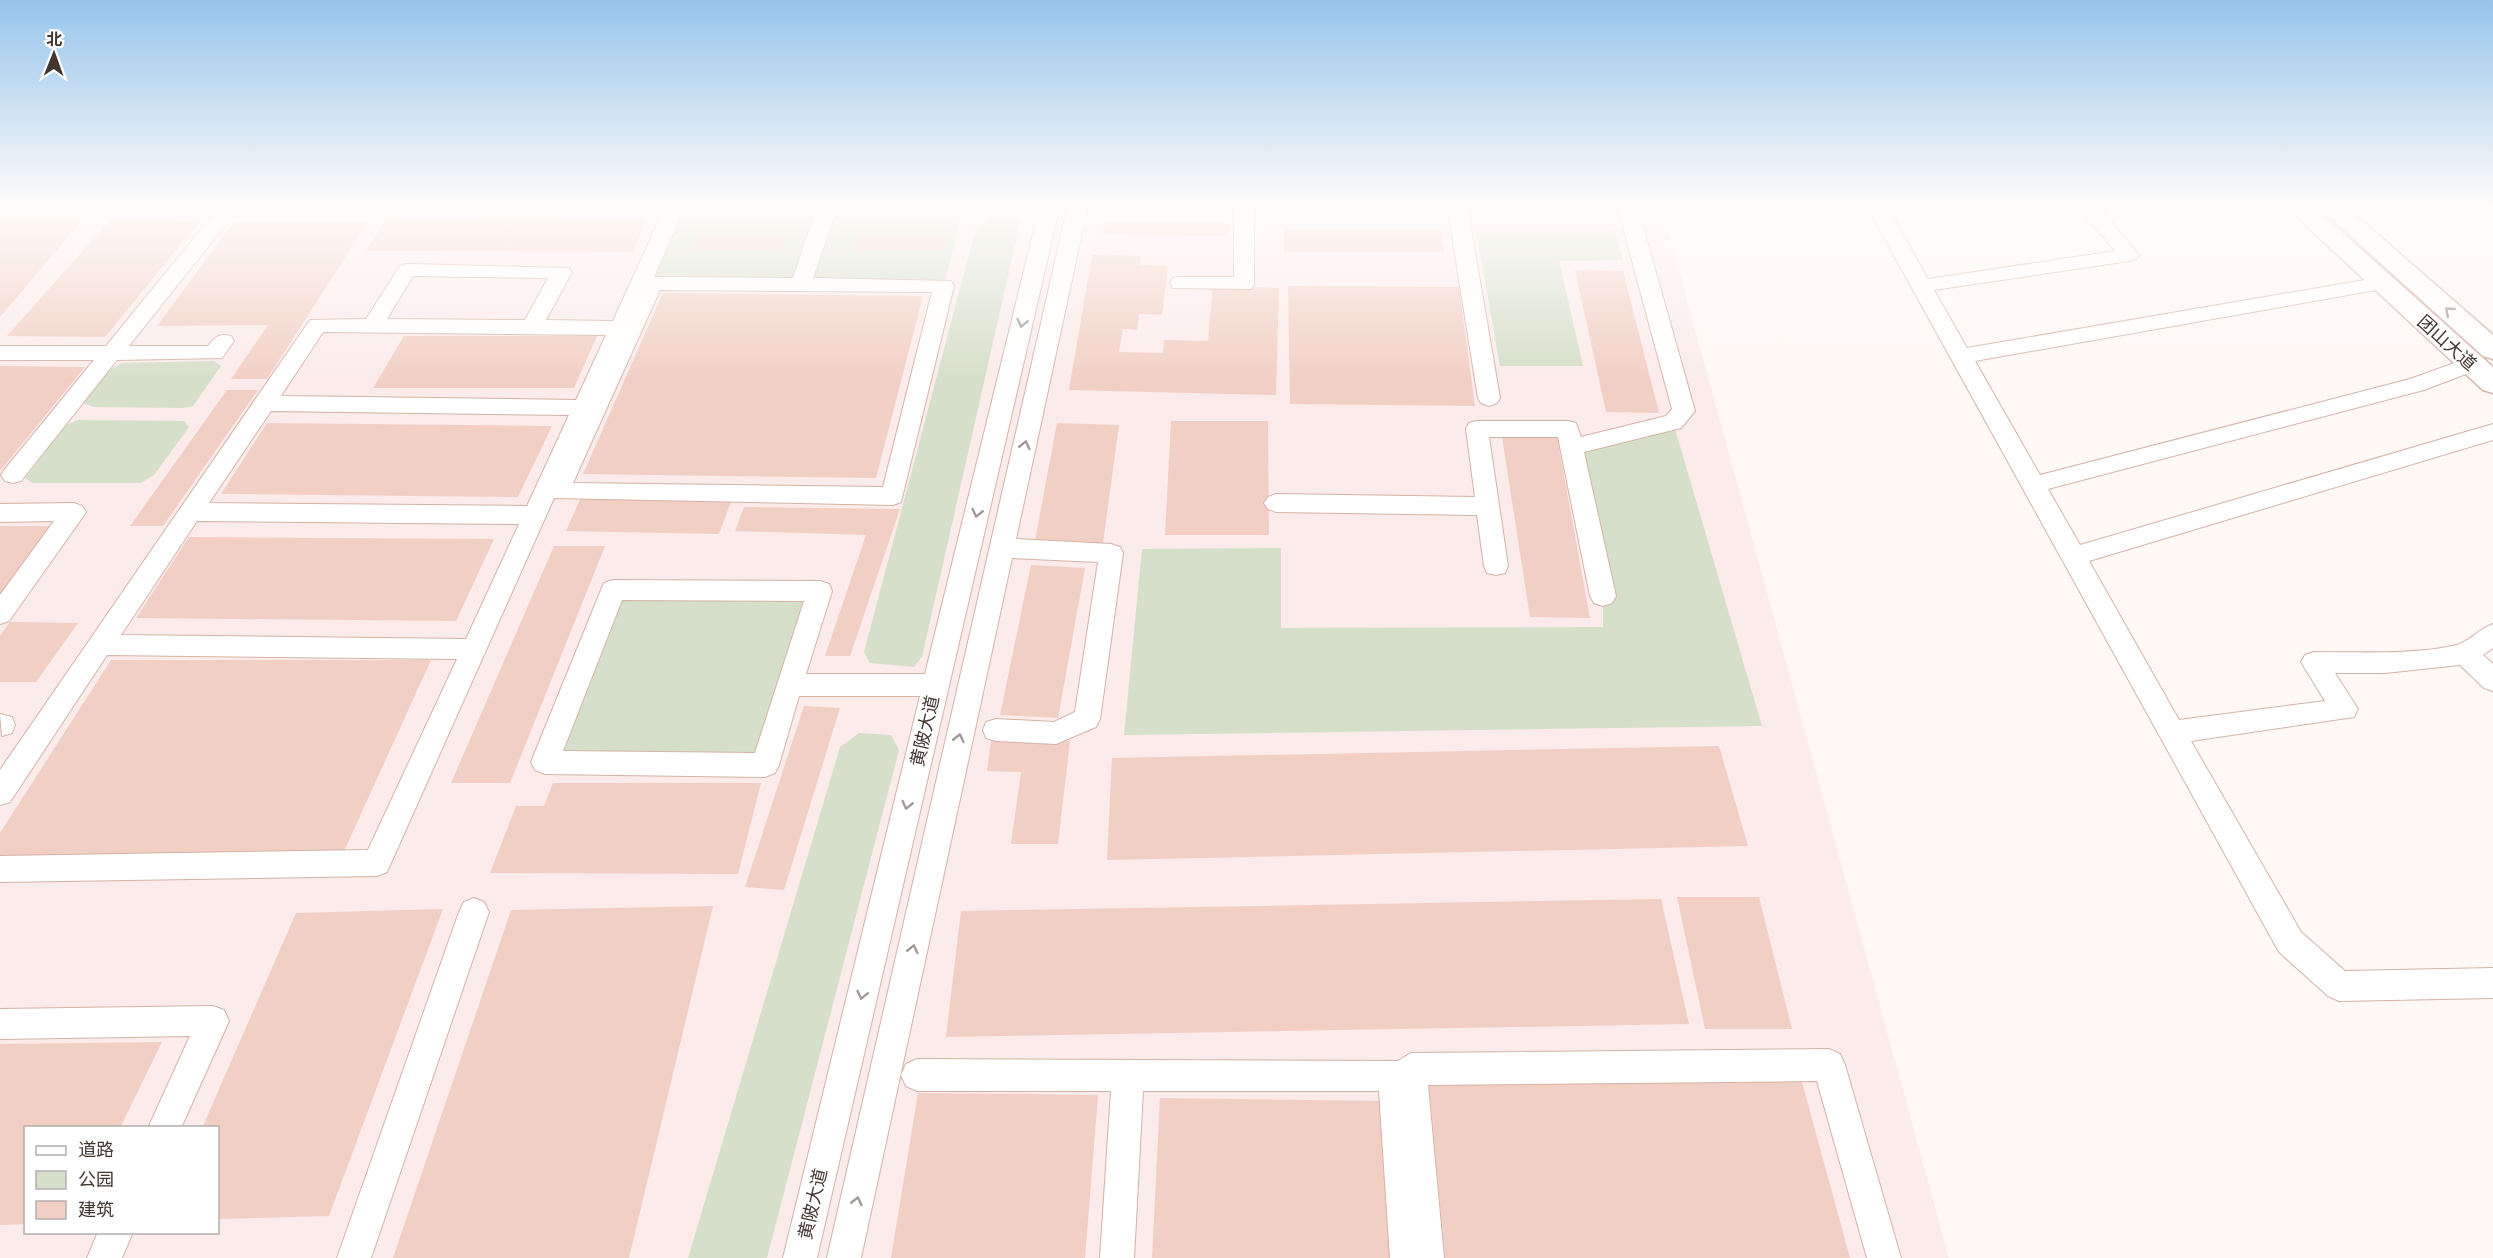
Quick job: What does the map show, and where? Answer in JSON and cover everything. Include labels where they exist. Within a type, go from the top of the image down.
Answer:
[{"type":"highway","name":"团山大道","points":[[2361,264],[2493,383]]},
{"type":"highway","name":"团山大道","points":[[2395,264],[2493,350]]},
{"type":"street","points":[[13,475],[184,264]]},
{"type":"street","points":[[0,869],[377,863],[649,264]]},
{"type":"street","points":[[801,285],[808,264]]},
{"type":"street","name":"黄陂大道","points":[[800,1258],[1036,264]]},
{"type":"street","name":"黄陂大道","points":[[844,1258],[1065,264]]},
{"type":"street","points":[[1180,283],[1245,284],[1245,264]]},
{"type":"street","points":[[1467,264],[1489,398]]},
{"type":"street","points":[[1572,447],[1673,422],[1684,411],[1643,264]]},
{"type":"street","points":[[1908,264],[2290,942],[2339,986],[2493,983]]},
{"type":"street","points":[[1921,286],[2071,264]]},
{"type":"street","points":[[372,326],[407,270],[562,272],[532,327]]},
{"type":"street","points":[[653,283],[801,285],[944,286],[893,496],[558,491],[653,283]]},
{"type":"street","points":[[1961,356],[2382,283]]},
{"type":"street","points":[[0,794],[317,325],[620,328]]},
{"type":"street","points":[[0,353],[214,353],[223,341]]},
{"type":"street","points":[[2033,485],[2416,385],[2471,364]]},
{"type":"street","points":[[264,404],[584,408]]},
{"type":"street","points":[[1496,566],[1477,429],[1568,429],[1603,596]]},
{"type":"street","points":[[2073,556],[2493,432]]},
{"type":"street","points":[[1276,503],[1488,506]]},
{"type":"street","points":[[0,513],[74,512],[0,614]]},
{"type":"street","points":[[190,512],[535,515]]},
{"type":"street","points":[[996,730],[1056,733],[1087,719],[1111,553],[1002,548]]},
{"type":"street","points":[[613,590],[820,591],[789,685],[765,765],[545,762],[613,590]]},
{"type":"street","points":[[2172,732],[2345,710],[2314,662],[2385,663],[2465,654],[2493,634]]},
{"type":"street","points":[[100,645],[474,650]]},
{"type":"street","points":[[2465,654],[2493,680]]},
{"type":"street","points":[[789,685],[936,685]]},
{"type":"street","points":[[354,1258],[474,912]]},
{"type":"street","points":[[0,1024],[213,1021],[165,1126]]},
{"type":"street","points":[[1428,1258],[1411,1069],[1830,1065],[1884,1258]]},
{"type":"street","points":[[916,1075],[1394,1075],[1407,1258]]},
{"type":"street","points":[[1117,1258],[1128,1075]]},
{"type":"street","points":[[104,1258],[116,1234]]},
{"type":"shaded area","points":[[0,264],[1677,264],[1949,1258],[0,1258]]},
{"type":"green space","points":[[661,264],[949,264],[944,286],[653,283]]},
{"type":"green space","points":[[967,264],[1011,264],[922,657],[914,667],[870,663],[864,652]]},
{"type":"green space","points":[[1482,264],[1560,264],[1583,366],[1500,366]]},
{"type":"green space","points":[[214,361],[221,366],[193,406],[185,408],[94,407],[83,403],[107,372],[121,363]]},
{"type":"green space","points":[[78,420],[184,421],[189,427],[154,475],[141,483],[32,483],[25,478],[66,425]]},
{"type":"green space","points":[[1673,422],[1762,726],[1124,735],[1142,549],[1281,548],[1281,628],[1603,627],[1603,596],[1572,447]]},
{"type":"green space","points":[[613,590],[820,591],[765,765],[545,762]]},
{"type":"green space","points":[[859,733],[891,735],[899,750],[767,1258],[688,1258],[840,747]]},
{"type":"building","points":[[0,264],[45,264],[0,317]]},
{"type":"building","points":[[71,264],[165,264],[105,337],[7,336]]},
{"type":"building","points":[[203,264],[341,264],[267,379],[231,379],[268,325],[157,326]]},
{"type":"building","points":[[1091,264],[1168,266],[1162,315],[1139,314],[1137,330],[1123,329],[1119,352],[1163,353],[1164,340],[1208,341],[1213,286],[1279,288],[1276,395],[1069,390]]},
{"type":"building","points":[[1575,270],[1623,271],[1659,413],[1606,412]]},
{"type":"building","points":[[1288,286],[1459,287],[1475,406],[1290,404]]},
{"type":"building","points":[[663,293],[923,296],[876,478],[583,474]]},
{"type":"building","points":[[404,336],[597,336],[574,388],[373,388]]},
{"type":"building","points":[[0,366],[85,367],[0,471]]},
{"type":"building","points":[[227,390],[258,390],[163,526],[130,526]]},
{"type":"building","points":[[1171,421],[1268,421],[1269,535],[1165,535]]},
{"type":"building","points":[[267,423],[552,426],[518,497],[221,494]]},
{"type":"building","points":[[1057,423],[1119,425],[1103,543],[1035,541]]},
{"type":"building","points":[[1502,437],[1557,437],[1590,618],[1530,617]]},
{"type":"building","points":[[582,495],[732,499],[719,534],[566,531]]},
{"type":"building","points":[[744,507],[900,509],[850,656],[825,656],[866,535],[735,531]]},
{"type":"building","points":[[0,526],[57,526],[0,603]]},
{"type":"building","points":[[189,537],[494,539],[456,621],[136,618]]},
{"type":"building","points":[[554,546],[605,546],[510,783],[451,783]]},
{"type":"building","points":[[1031,565],[1085,568],[1058,718],[1000,715]]},
{"type":"building","points":[[10,622],[78,623],[36,682],[0,682],[0,636]]},
{"type":"building","points":[[111,660],[431,660],[340,860],[0,860],[0,833]]},
{"type":"building","points":[[804,706],[840,708],[784,890],[745,887]]},
{"type":"building","points":[[991,741],[1070,741],[1058,844],[1011,844],[1021,772],[987,771]]},
{"type":"building","points":[[1719,746],[1748,846],[1107,860],[1112,758]]},
{"type":"building","points":[[553,783],[761,783],[738,874],[490,873],[516,806],[544,806]]},
{"type":"building","points":[[1677,897],[1759,897],[1792,1029],[1705,1029]]},
{"type":"building","points":[[1661,899],[1689,1024],[946,1037],[961,911]]},
{"type":"building","points":[[713,906],[629,1258],[393,1258],[511,910]]},
{"type":"building","points":[[443,909],[329,1216],[219,1219],[219,1126],[203,1126],[296,913]]},
{"type":"building","points":[[162,1042],[121,1126],[24,1126],[24,1224],[0,1225],[0,1044]]},
{"type":"building","points":[[1800,1075],[1850,1258],[1445,1258],[1428,1079]]},
{"type":"building","points":[[918,1093],[1098,1095],[1085,1258],[891,1258]]},
{"type":"building","points":[[1160,1098],[1383,1101],[1390,1258],[1152,1258]]}]
